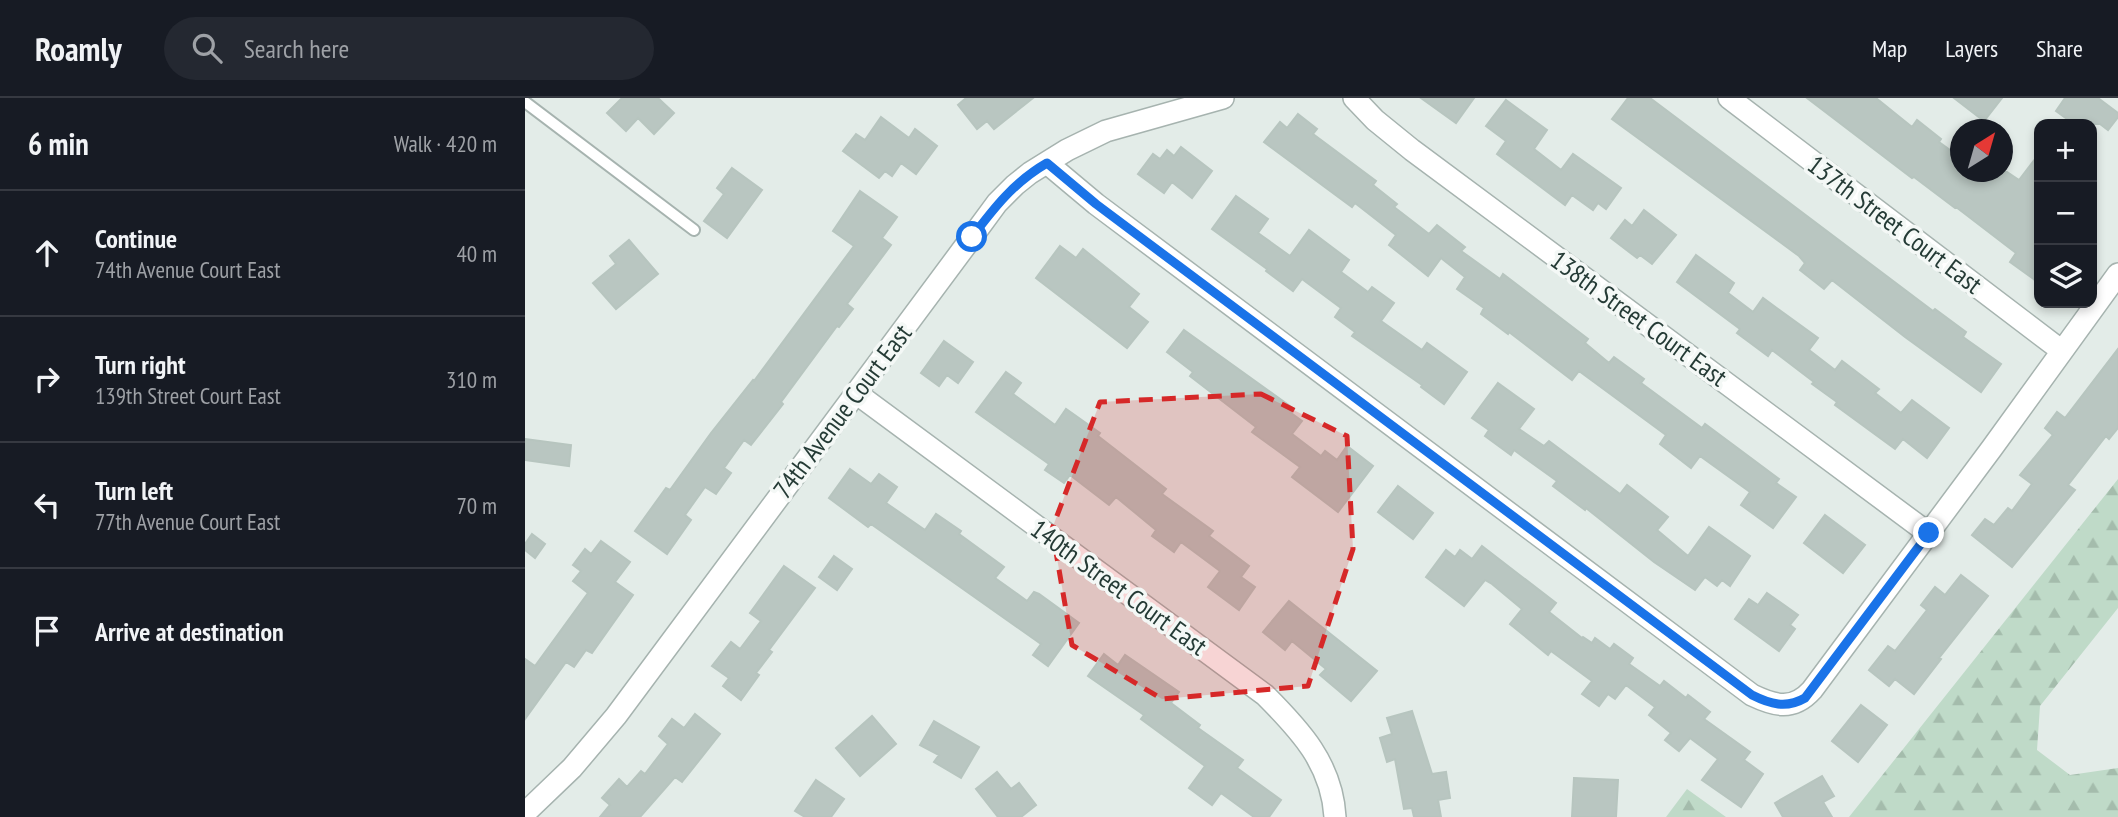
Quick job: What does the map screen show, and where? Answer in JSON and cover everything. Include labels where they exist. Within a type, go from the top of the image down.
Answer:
[{"type":"street","name":"74th Avenue Court East","points":[[525,813],[600,737],[997,203],[1030,173],[1067,150],[1106,131],[1223,98]]},
{"type":"street","name":"138th Street Court East","points":[[1354,98],[1375,120],[1412,150],[1929,533]]},
{"type":"street","name":"137th Street Court East","points":[[1729,98],[2062,351]]},
{"type":"street","points":[[1047,163],[1096,204],[1752,695],[1786,705],[1798,702],[1812,690],[2118,274]]},
{"type":"street","name":"140th Street Court East","points":[[856,393],[1265,695],[1299,730],[1315,753],[1334,803],[1335,817]]},
{"type":"lane","points":[[525,102],[694,230]]},
{"type":"highlighted area","points":[[1261,394],[1347,436],[1353,549],[1308,686],[1162,699],[1072,645],[1052,529],[1100,402]]},
{"type":"green space","points":[[2118,479],[2118,608],[2040,706],[2037,750],[2070,775],[2118,768],[2118,817],[1849,817]]},
{"type":"green space","points":[[1687,789],[1726,817],[1666,817]]},
{"type":"building","points":[[622,98],[658,98],[674,113],[654,134],[638,118],[626,131],[607,113]]},
{"type":"building","points":[[966,98],[1033,98],[994,129],[987,121],[977,129],[958,105]]},
{"type":"building","points":[[1421,98],[1474,98],[1456,123]]},
{"type":"building","points":[[1628,98],[1650,98],[1933,311],[1935,309],[1966,332],[1963,337],[2001,364],[1981,392],[1832,280],[1824,289],[1800,270],[1805,263],[1799,256],[1612,119]]},
{"type":"building","points":[[1807,98],[1876,98],[1912,127],[1917,120],[1950,150],[1950,182],[2013,182],[2013,176],[2019,180],[2034,160],[2034,279],[2010,262],[2016,253],[1956,207],[1912,178]]},
{"type":"building","points":[[1954,98],[2002,98],[1986,119],[1981,119]]},
{"type":"building","points":[[2065,98],[2098,98],[2118,113],[2118,117],[2108,130],[2097,124],[2097,119],[2067,119],[2056,111]]},
{"type":"building","points":[[1506,100],[1547,130],[1534,149],[1561,170],[1573,154],[1621,188],[1606,209],[1598,203],[1593,210],[1572,195],[1565,205],[1497,154],[1506,141],[1486,126]]},
{"type":"building","points":[[1298,114],[1317,129],[1313,134],[1376,181],[1373,185],[1397,204],[1394,207],[1429,234],[1437,225],[1465,247],[1461,251],[1500,279],[1503,274],[1588,339],[1585,343],[1609,363],[1614,357],[1644,379],[1641,383],[1702,428],[1705,424],[1779,479],[1776,483],[1796,497],[1773,528],[1741,505],[1750,492],[1700,456],[1691,468],[1660,444],[1666,435],[1579,371],[1572,380],[1481,314],[1484,308],[1457,289],[1465,277],[1441,258],[1428,276],[1389,245],[1396,235],[1355,203],[1352,207],[1264,142],[1280,122],[1287,128]]},
{"type":"building","points":[[881,117],[909,138],[915,129],[937,146],[916,174],[901,163],[892,176],[885,171],[879,178],[843,151],[856,134],[865,140]]},
{"type":"building","points":[[1181,147],[1212,171],[1192,198],[1172,182],[1164,193],[1138,174],[1153,154],[1160,159],[1167,150],[1174,156]]},
{"type":"building","points":[[732,168],[762,190],[727,238],[704,221],[724,194],[717,188]]},
{"type":"building","points":[[860,191],[897,217],[882,238],[891,245],[847,304],[853,309],[839,327],[837,326],[781,402],[783,404],[751,445],[744,440],[724,468],[731,473],[716,494],[705,487],[685,515],[691,520],[667,554],[635,531],[666,488],[670,490],[711,433],[754,381],[854,246],[833,231]]},
{"type":"building","points":[[1236,196],[1268,219],[1258,233],[1290,256],[1309,230],[1349,260],[1341,272],[1368,292],[1372,287],[1394,303],[1381,321],[1422,350],[1427,343],[1467,372],[1444,404],[1421,387],[1422,385],[1352,336],[1355,332],[1335,317],[1341,308],[1302,279],[1293,291],[1212,229]]},
{"type":"building","points":[[1644,210],[1676,235],[1652,264],[1640,255],[1637,258],[1611,238],[1625,220],[1632,226]]},
{"type":"building","points":[[629,240],[658,274],[616,309],[593,283],[616,264],[610,256]]},
{"type":"building","points":[[1060,246],[1076,258],[1083,249],[1139,294],[1129,307],[1148,322],[1127,348],[1036,278]]},
{"type":"building","points":[[1696,255],[1734,283],[1728,293],[1753,312],[1763,298],[1818,338],[1809,350],[1835,370],[1842,361],[1879,389],[1875,393],[1901,413],[1912,400],[1949,428],[1927,458],[1903,439],[1895,449],[1835,405],[1837,402],[1772,350],[1768,356],[1737,333],[1740,329],[1677,282]]},
{"type":"building","points":[[1184,330],[1294,409],[1291,413],[1302,421],[1292,434],[1321,456],[1325,451],[1337,460],[1347,446],[1373,466],[1338,512],[1292,477],[1300,467],[1252,432],[1256,427],[1190,376],[1193,372],[1167,352]]},
{"type":"building","points":[[944,341],[973,362],[958,383],[947,375],[939,386],[921,373]]},
{"type":"building","points":[[2118,349],[2118,428],[2109,439],[2106,436],[2068,485],[2075,490],[2012,567],[1972,535],[1985,519],[1994,525],[2008,508],[2012,511],[2032,484],[2020,475],[2053,435],[2045,428],[2057,412],[2065,418]]},
{"type":"building","points":[[1006,372],[1021,383],[1013,394],[1055,425],[1066,409],[1100,433],[1098,436],[1166,489],[1162,494],[1213,531],[1209,536],[1249,566],[1241,577],[1255,587],[1239,610],[1208,587],[1220,571],[1181,542],[1174,552],[1152,536],[1156,530],[1116,497],[1109,505],[1070,475],[1064,483],[1045,470],[1049,464],[976,412]]},
{"type":"building","points":[[1498,383],[1534,409],[1519,429],[1544,446],[1549,441],[1620,494],[1627,485],[1668,517],[1657,530],[1688,556],[1709,527],[1750,556],[1730,586],[1722,580],[1717,586],[1705,577],[1695,590],[1553,486],[1557,481],[1514,450],[1511,455],[1485,436],[1489,430],[1472,418]]},
{"type":"building","points":[[525,439],[571,445],[569,466],[525,460]]},
{"type":"building","points":[[850,469],[871,484],[879,474],[897,487],[886,503],[925,530],[936,514],[1004,567],[995,578],[1027,601],[1034,592],[1039,594],[1079,623],[1048,666],[1033,655],[1041,644],[871,524],[868,527],[829,498]]},
{"type":"building","points":[[1398,486],[1433,513],[1413,539],[1378,512]]},
{"type":"building","points":[[1825,515],[1865,545],[1843,573],[1804,543]]},
{"type":"building","points":[[532,534],[545,544],[535,558],[525,550],[525,544]]},
{"type":"building","points":[[601,541],[630,562],[615,582],[633,595],[592,653],[586,650],[574,667],[566,662],[525,719],[525,659],[535,666],[588,593],[573,581],[581,571],[573,565],[585,549],[591,554]]},
{"type":"building","points":[[1482,546],[1556,603],[1549,612],[1582,638],[1592,643],[1595,638],[1610,649],[1614,644],[1633,658],[1629,664],[1660,686],[1664,681],[1710,712],[1704,719],[1750,752],[1744,760],[1763,774],[1741,807],[1702,780],[1718,759],[1690,738],[1679,751],[1665,740],[1671,733],[1649,715],[1655,707],[1626,685],[1615,699],[1608,694],[1599,706],[1582,694],[1592,681],[1551,651],[1548,655],[1510,624],[1522,609],[1492,584],[1485,580],[1464,606],[1426,577],[1446,550],[1455,557],[1460,550],[1472,559]]},
{"type":"building","points":[[834,556],[852,569],[837,590],[819,577]]},
{"type":"building","points":[[784,566],[815,588],[769,650],[772,652],[741,700],[723,686],[729,678],[712,666],[731,642],[740,649],[761,621],[750,613]]},
{"type":"building","points":[[1961,575],[1988,596],[1914,694],[1895,679],[1889,686],[1869,670],[1888,646],[1895,651],[1927,610],[1921,605],[1935,587],[1945,595]]},
{"type":"building","points":[[1767,593],[1798,615],[1790,625],[1795,629],[1779,651],[1735,619],[1749,599],[1758,605]]},
{"type":"building","points":[[1289,601],[1377,671],[1351,701],[1320,675],[1326,669],[1292,641],[1285,650],[1263,632]]},
{"type":"building","points":[[1104,654],[1118,665],[1125,655],[1179,692],[1171,703],[1200,725],[1198,728],[1243,760],[1237,768],[1281,800],[1269,817],[1254,817],[1221,793],[1212,805],[1189,788],[1205,766],[1141,719],[1144,715],[1088,676]]},
{"type":"building","points":[[1861,705],[1887,725],[1858,762],[1832,741]]},
{"type":"building","points":[[1412,711],[1432,774],[1446,772],[1450,798],[1438,800],[1441,817],[1414,817],[1412,808],[1404,809],[1395,759],[1387,762],[1380,738],[1392,734],[1387,718]]},
{"type":"building","points":[[695,714],[720,734],[682,782],[675,777],[640,817],[600,817],[610,805],[602,798],[619,779],[627,787],[641,771],[645,774],[668,744],[659,736],[672,719],[684,728]]},
{"type":"building","points":[[872,716],[896,744],[860,776],[836,748]]},
{"type":"building","points":[[934,721],[979,747],[961,778],[934,762],[939,755],[920,745]]},
{"type":"building","points":[[997,772],[1011,789],[1019,783],[1036,805],[1021,817],[998,817],[976,789]]},
{"type":"building","points":[[1822,776],[1834,796],[1823,802],[1832,817],[1783,817],[1775,803]]},
{"type":"building","points":[[1574,778],[1618,780],[1616,817],[1572,817]]},
{"type":"building","points":[[816,780],[844,799],[831,817],[805,817],[795,811]]},
{"type":"route","points":[[972,237],[997,203],[1015,185],[1047,163],[1096,204],[1752,695],[1777,705],[1786,705],[1805,698],[1929,533]]}]
